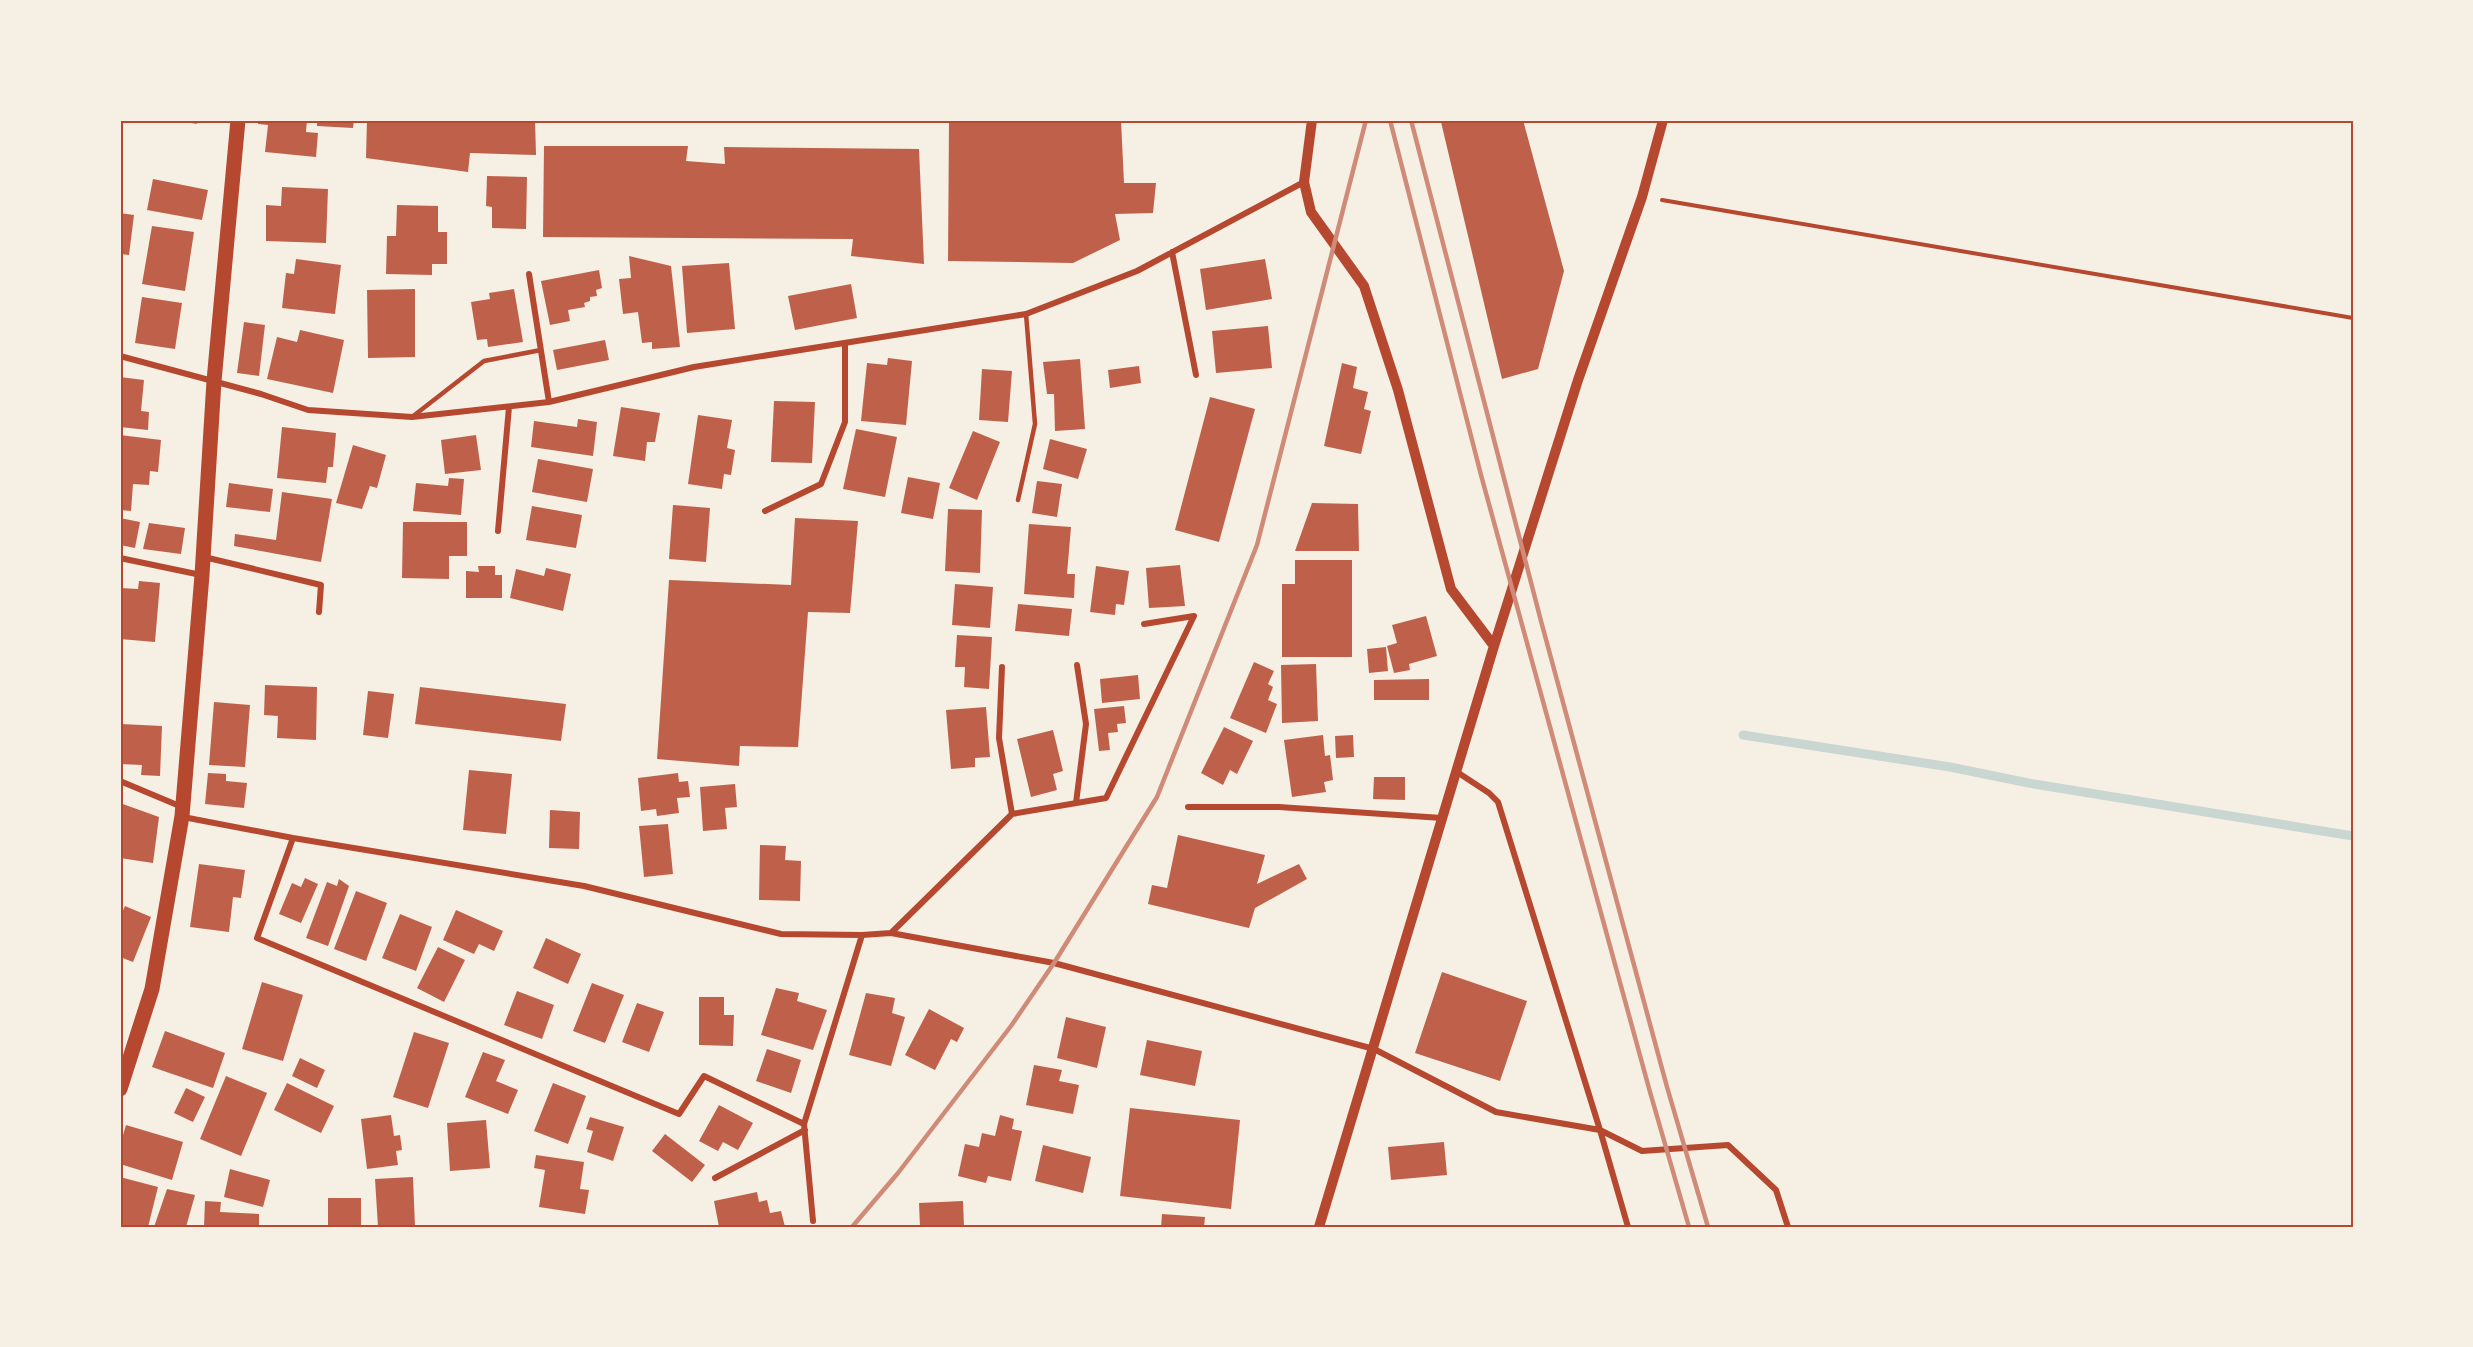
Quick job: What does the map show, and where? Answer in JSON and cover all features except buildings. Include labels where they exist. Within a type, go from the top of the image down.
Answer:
[{"type":"main road","points":[[120,1089],[152,990],[182,812],[202,575],[214,381],[238,120]]},
{"type":"street","points":[[1312,120],[1304,182],[1311,212],[1364,286],[1398,390],[1451,589],[1494,645]]},
{"type":"street","points":[[1319,1227],[1494,645],[1578,380],[1641,196],[1663,120]]},
{"type":"street","points":[[120,356],[214,381],[308,410],[412,417],[549,402],[694,367],[1026,314],[1137,271],[1304,182]]},
{"type":"street","points":[[1172,252],[1196,375]]},
{"type":"street","points":[[529,274],[549,402]]},
{"type":"street","points":[[765,511],[821,484],[845,422],[845,342]]},
{"type":"street","points":[[498,531],[508,407]]},
{"type":"street","points":[[203,557],[321,585],[319,612]]},
{"type":"street","points":[[120,558],[202,575]]},
{"type":"street","points":[[891,933],[1012,814],[1106,798],[1194,616],[1144,624]]},
{"type":"street","points":[[1076,803],[1086,724],[1077,665]]},
{"type":"street","points":[[1002,667],[999,738],[1012,814]]},
{"type":"street","points":[[1457,772],[1489,793],[1498,802],[1628,1227]]},
{"type":"street","points":[[120,781],[182,812],[293,838],[584,886],[781,934],[891,933],[1054,963],[1374,1049],[1496,1112],[1600,1130],[1642,1151],[1728,1145],[1776,1190],[1788,1227]]},
{"type":"street","points":[[1188,807],[1279,807],[1442,818]]},
{"type":"street","points":[[293,838],[257,938],[679,1114],[704,1076],[804,1127]]},
{"type":"street","points":[[813,1221],[804,1127],[862,935]]},
{"type":"street","points":[[715,1179],[804,1127]]},
{"type":"lane","points":[[1018,500],[1035,424],[1026,314]]},
{"type":"lane","points":[[412,417],[484,360],[541,350]]},
{"type":"path","points":[[1641,196],[2353,318]]},
{"type":"waterway","points":[[1743,735],[1950,767],[2034,784],[2353,836]]},
{"type":"railway","points":[[852,1227],[898,1173],[1011,1026],[1054,963],[1157,797],[1257,545],[1366,120]]},
{"type":"railway","points":[[1390,120],[1481,475],[1689,1227]]},
{"type":"railway","points":[[1411,120],[1541,621],[1667,1087],[1708,1227]]}]
